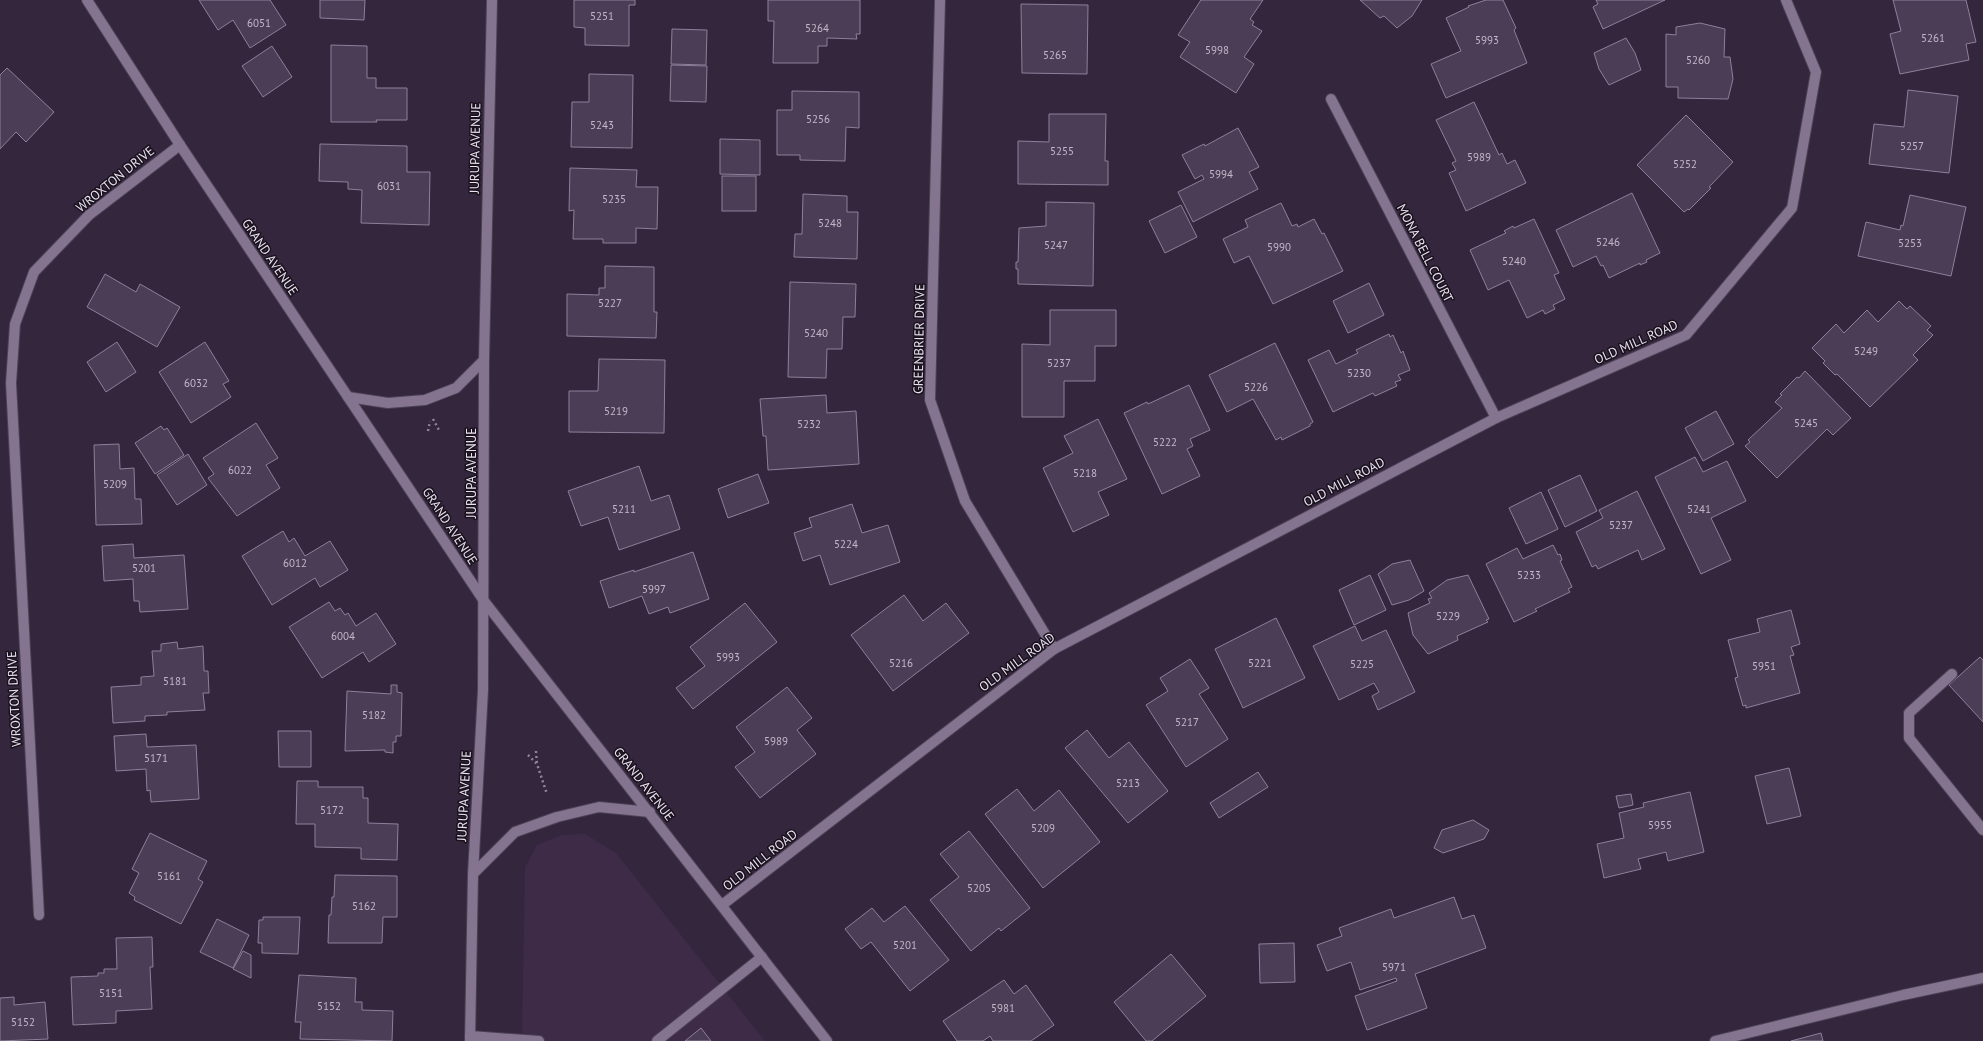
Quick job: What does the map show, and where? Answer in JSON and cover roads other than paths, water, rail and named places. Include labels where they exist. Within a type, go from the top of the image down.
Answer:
[{"type":"street","name":"GRAND AVENUE","points":[[87,0],[180,145],[484,601],[828,1041]]},
{"type":"street","name":"JURUPA AVENUE","points":[[470,1039],[473,874],[483,690],[484,360],[492,0]]},
{"type":"street","name":"GREENBRIER DRIVE","points":[[940,0],[930,400],[966,501],[1054,649]]},
{"type":"street","name":"OLD MILL ROAD","points":[[722,905],[1054,649],[1496,418],[1686,335],[1792,208],[1816,72],[1786,0]]},
{"type":"street","name":"MONA BELL COURT","points":[[1330,99],[1496,418]]},
{"type":"street","name":"WROXTON DRIVE","points":[[39,915],[11,383],[16,324],[34,272],[89,214],[180,145]]},
{"type":"street","points":[[348,397],[388,403],[425,400],[456,388],[484,360]]},
{"type":"street","points":[[1952,674],[1909,713],[1908,738],[1983,830]]},
{"type":"street","points":[[473,874],[515,832],[557,817],[599,807],[650,812]]},
{"type":"street","points":[[657,1041],[762,957]]},
{"type":"street","points":[[1715,1041],[1890,998],[1983,978]]},
{"type":"street","points":[[470,1039],[539,1041]]}]
